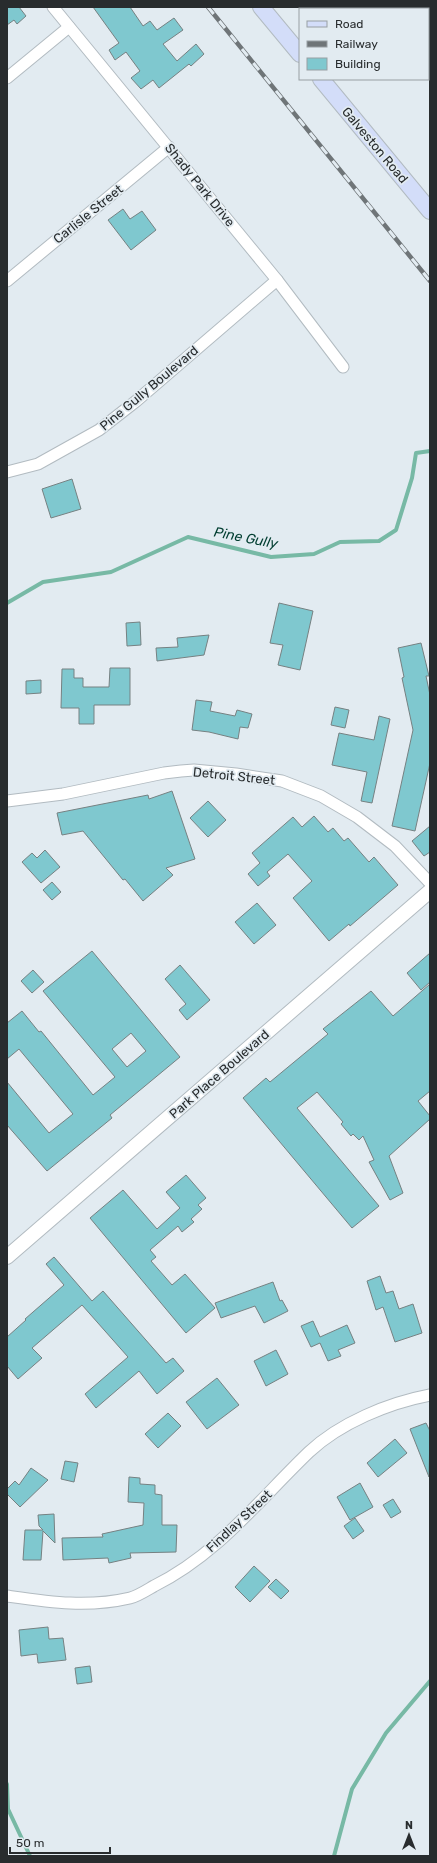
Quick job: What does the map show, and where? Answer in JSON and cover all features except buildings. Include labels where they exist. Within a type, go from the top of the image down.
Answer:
[{"type":"main road","points":[[261,7],[299,53]]},
{"type":"main road","name":"Galveston Road","points":[[322,80],[430,211]]},
{"type":"street","name":"Shady Park Drive","points":[[53,7],[277,280],[343,367]]},
{"type":"street","points":[[7,78],[69,27]]},
{"type":"street","name":"Carlisle Street","points":[[7,281],[169,147]]},
{"type":"street","name":"Pine Gully Boulevard","points":[[7,472],[38,464],[99,430],[135,402],[277,280]]},
{"type":"street","name":"Detroit Street","points":[[7,801],[63,794],[164,773],[194,770],[236,774],[282,781],[320,796],[357,817],[395,846],[430,883]]},
{"type":"street","name":"Park Place Boulevard","points":[[7,1257],[430,891]]},
{"type":"street","name":"Findlay Street","points":[[7,1596],[69,1604],[101,1603],[132,1598],[173,1577],[221,1542],[309,1452],[333,1433],[394,1404],[430,1395]]},
{"type":"waterway","name":"Pine Gully","points":[[7,603],[43,582],[111,572],[188,537],[271,557],[314,554],[340,542],[379,541],[396,530],[412,478],[416,453],[430,451]]},
{"type":"waterway","points":[[334,1856],[352,1789],[386,1733],[430,1681]]},
{"type":"waterway","points":[[7,1784],[8,1809],[30,1856]]},
{"type":"railway","points":[[208,7],[430,281]]}]
